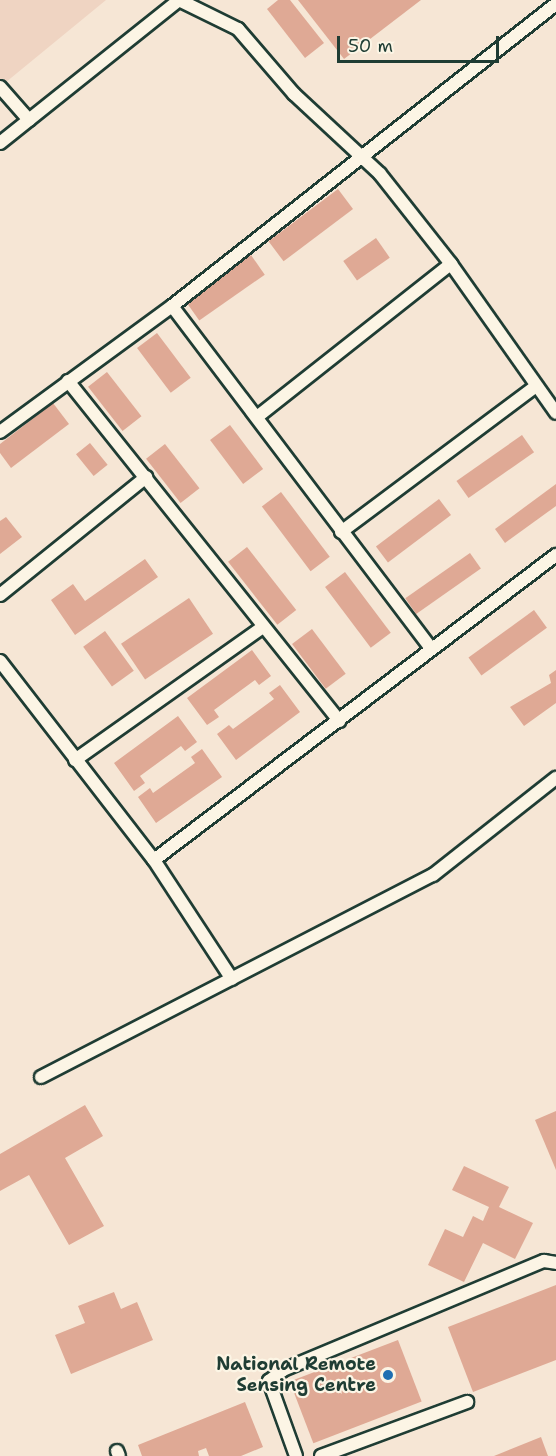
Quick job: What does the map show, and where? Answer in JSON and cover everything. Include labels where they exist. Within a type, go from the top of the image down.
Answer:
[{"type":"lane","points":[[0,143],[179,0],[238,29],[294,94],[400,196],[451,264],[535,387],[556,413]]},
{"type":"lane","points":[[0,432],[172,306],[556,4]]},
{"type":"lane","points":[[0,87],[29,120]]},
{"type":"lane","points":[[257,417],[451,264]]},
{"type":"lane","points":[[172,306],[430,649]]},
{"type":"lane","points":[[68,381],[339,721]]},
{"type":"lane","points":[[341,532],[535,387]]},
{"type":"lane","points":[[0,595],[146,477]]},
{"type":"lane","points":[[154,860],[556,555]]},
{"type":"lane","points":[[75,760],[263,627]]},
{"type":"lane","points":[[0,661],[154,860],[232,980]]},
{"type":"lane","points":[[41,1077],[433,875],[556,778]]},
{"type":"lane","points":[[296,1456],[269,1381],[283,1370],[544,1261],[556,1263]]},
{"type":"lane","points":[[321,1456],[467,1402]]},
{"type":"shaded area","points":[[0,0],[106,0],[0,87]]},
{"type":"building","points":[[278,0],[290,0],[324,43],[305,58],[267,9]]},
{"type":"building","points":[[298,0],[421,0],[344,59]]},
{"type":"building","points":[[338,189],[353,209],[284,261],[269,241]]},
{"type":"building","points":[[376,238],[390,258],[357,281],[343,261]]},
{"type":"building","points":[[251,255],[265,275],[199,321],[185,301]]},
{"type":"building","points":[[157,333],[191,378],[171,393],[137,348]]},
{"type":"building","points":[[107,372],[141,416],[123,431],[88,387]]},
{"type":"building","points":[[53,403],[69,424],[11,468],[0,453],[0,444]]},
{"type":"building","points":[[230,425],[263,469],[243,484],[210,440]]},
{"type":"building","points":[[522,435],[534,452],[469,498],[456,481]]},
{"type":"building","points":[[90,443],[108,465],[94,476],[76,454]]},
{"type":"building","points":[[165,444],[199,488],[181,503],[146,459]]},
{"type":"building","points":[[556,484],[556,506],[505,543],[495,529]]},
{"type":"building","points":[[281,492],[330,557],[311,571],[262,506]]},
{"type":"building","points":[[439,499],[451,515],[388,563],[376,547]]},
{"type":"building","points":[[6,517],[22,537],[0,554],[0,521]]},
{"type":"building","points":[[247,547],[296,610],[277,625],[228,562]]},
{"type":"building","points":[[470,553],[481,569],[416,614],[405,598]]},
{"type":"building","points":[[145,559],[158,577],[75,635],[51,600],[73,584],[85,601]]},
{"type":"building","points":[[345,572],[391,633],[371,648],[325,587]]},
{"type":"building","points":[[189,598],[213,634],[145,680],[121,644]]},
{"type":"building","points":[[534,610],[547,628],[481,675],[468,658]]},
{"type":"building","points":[[312,629],[346,674],[326,689],[292,644]]},
{"type":"building","points":[[105,631],[134,671],[112,687],[83,647]]},
{"type":"building","points":[[252,650],[271,676],[259,685],[255,680],[214,710],[219,717],[207,725],[187,698]]},
{"type":"building","points":[[556,670],[556,703],[524,726],[510,707],[551,683],[549,675]]},
{"type":"building","points":[[280,685],[300,712],[236,760],[217,734],[229,725],[233,729],[274,699],[269,693]]},
{"type":"building","points":[[178,716],[197,742],[185,751],[181,746],[140,776],[145,783],[134,791],[114,763]]},
{"type":"building","points":[[202,749],[222,777],[156,823],[138,797],[150,788],[153,793],[195,763],[191,757]]},
{"type":"building","points":[[85,1105],[103,1136],[65,1158],[104,1226],[69,1245],[29,1175],[0,1191],[0,1154]]},
{"type":"building","points":[[556,1111],[556,1170],[535,1120]]},
{"type":"building","points":[[464,1166],[509,1187],[499,1207],[533,1223],[515,1259],[483,1243],[464,1282],[428,1265],[445,1229],[463,1237],[473,1216],[483,1221],[489,1207],[452,1190]]},
{"type":"building","points":[[556,1285],[556,1360],[473,1392],[448,1327]]},
{"type":"building","points":[[114,1292],[121,1309],[137,1302],[153,1340],[71,1374],[55,1335],[85,1323],[78,1306]]},
{"type":"building","points":[[398,1340],[422,1402],[313,1443],[290,1382]]},
{"type":"building","points":[[245,1402],[263,1447],[241,1456],[209,1456],[206,1448],[198,1451],[199,1456],[142,1456],[138,1445]]},
{"type":"building","points":[[541,1437],[548,1456],[494,1456]]},
{"type":"place","name":"National Remote Sensing Centre","points":[[388,1375]]}]
